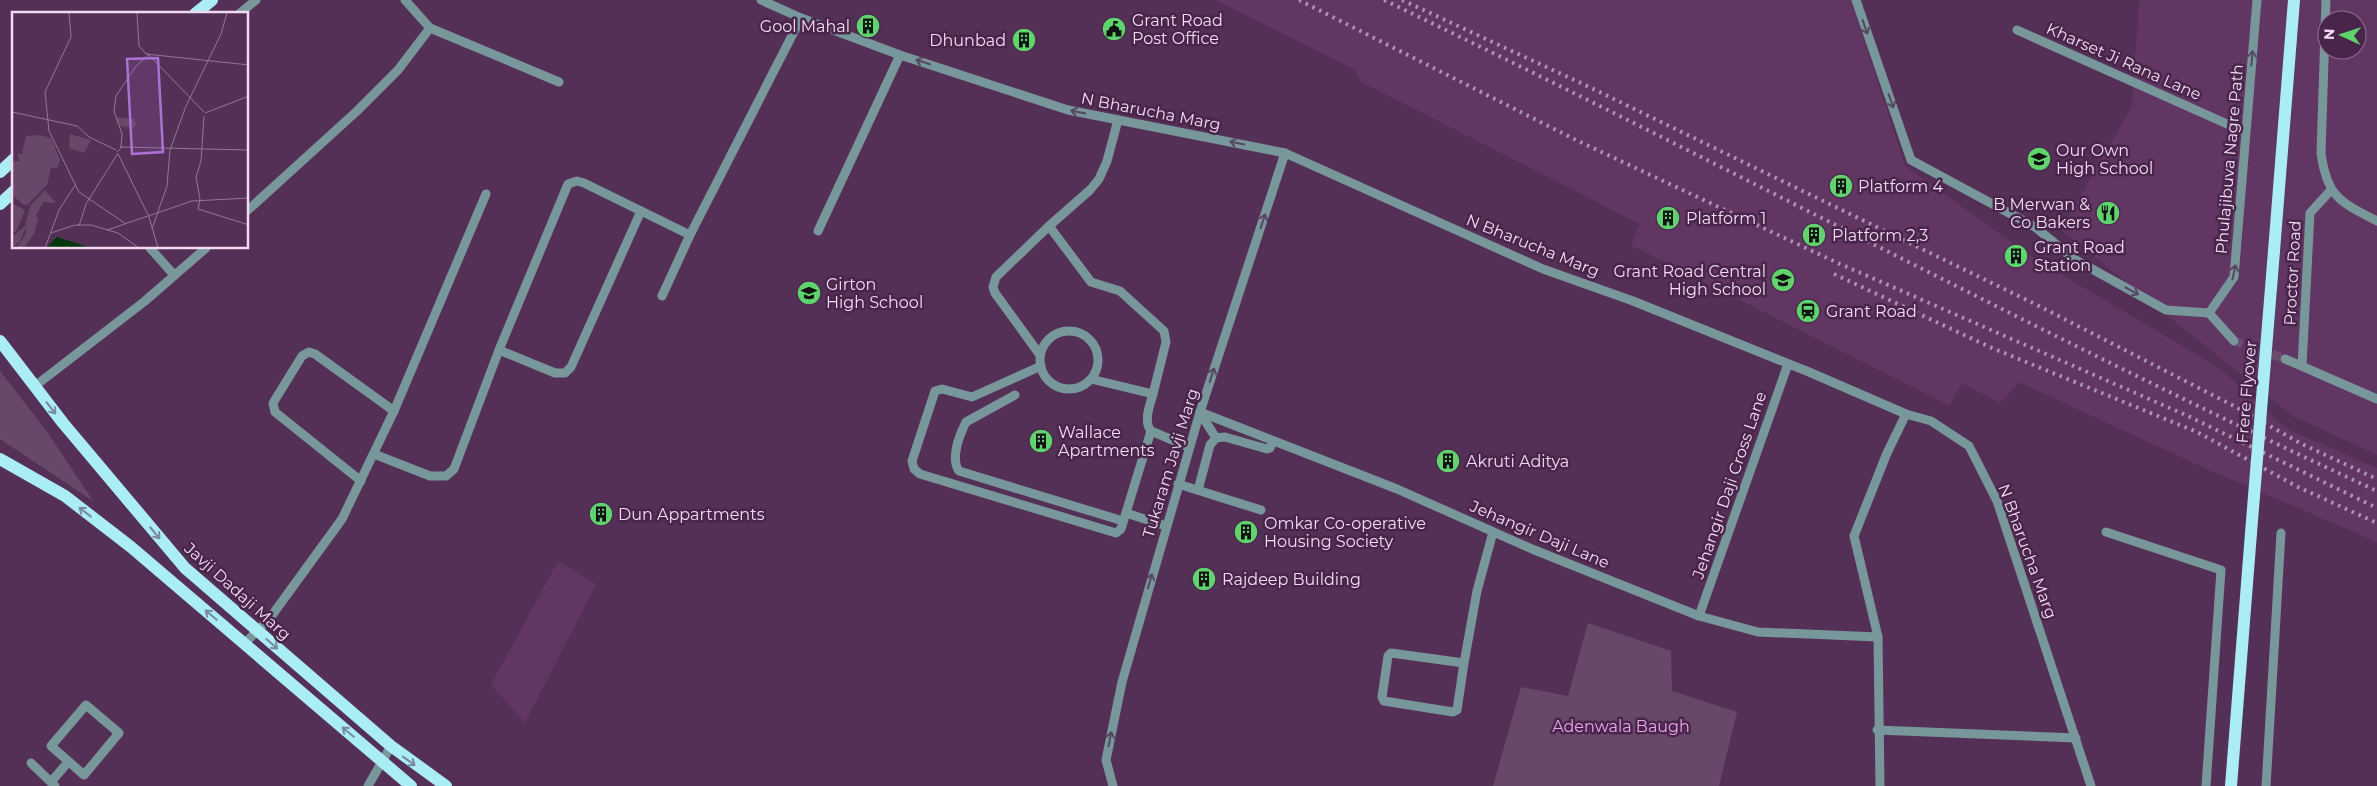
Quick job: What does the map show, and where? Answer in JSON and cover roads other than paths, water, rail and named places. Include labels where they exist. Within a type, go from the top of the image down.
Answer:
[{"type":"main road","points":[[197,12],[212,0]]},
{"type":"main road","name":"Frere Flyover","points":[[2231,786],[2294,0]]},
{"type":"main road","points":[[0,172],[12,161]]},
{"type":"main road","name":"Javji Dadaji Marg","points":[[0,341],[184,568],[391,746],[446,786]]},
{"type":"main road","name":"Javji Dadaji Marg","points":[[0,459],[65,496],[131,547],[412,786]]},
{"type":"main road","points":[[314,702],[324,689]]},
{"type":"street","points":[[241,12],[256,0]]},
{"type":"street","points":[[405,0],[430,28],[559,82]]},
{"type":"street","name":"N Bharucha Marg","points":[[761,0],[801,18],[900,55],[1068,110],[1285,152],[1543,269],[1633,301],[1906,414],[1931,421],[1969,446],[1997,501],[2091,786]]},
{"type":"street","points":[[1856,0],[1911,160],[2035,227],[2074,259],[2166,310],[2209,313],[2234,341]]},
{"type":"street","name":"Phulajibuva Nagre Path","points":[[2209,313],[2234,277],[2257,0]]},
{"type":"street","points":[[2326,0],[2321,153],[2324,173],[2331,190],[2344,204],[2377,221]]},
{"type":"street","points":[[662,296],[690,235],[801,18]]},
{"type":"street","points":[[249,209],[357,111],[398,70],[430,28]]},
{"type":"street","name":"Kharset Ji Rana Lane","points":[[2017,30],[2246,132]]},
{"type":"street","points":[[818,231],[900,55]]},
{"type":"street","points":[[1040,355],[1049,338],[1059,332],[1071,330],[1082,334],[1091,341],[1098,361],[1091,378],[1080,387],[1069,389],[1058,387],[1049,381],[1041,366],[1040,355],[995,293],[993,287],[996,277],[1048,226],[1090,190],[1099,179],[1107,161],[1118,120]]},
{"type":"street","name":"Tukaram Javji Marg","points":[[1113,786],[1106,760],[1120,692],[1189,447],[1285,152]]},
{"type":"street","points":[[374,454],[430,476],[446,476],[454,468],[568,184],[577,181],[584,183],[690,235]]},
{"type":"street","name":"Proctor Road","points":[[2302,366],[2310,213],[2331,190]]},
{"type":"street","points":[[245,643],[270,618],[308,569],[342,519],[394,411],[486,194]]},
{"type":"street","points":[[500,350],[555,373],[565,373],[571,367],[641,211]]},
{"type":"street","points":[[1048,226],[1091,282],[1120,291],[1164,331],[1166,342],[1146,421],[1151,431],[1189,447]]},
{"type":"street","points":[[151,249],[174,275]]},
{"type":"street","points":[[35,386],[205,249]]},
{"type":"street","points":[[361,481],[275,412],[273,403],[302,356],[309,352],[315,354],[394,411]]},
{"type":"street","points":[[2285,359],[2377,399]]},
{"type":"street","name":"Jehangir Daji Cross Lane","points":[[1699,616],[1788,364]]},
{"type":"street","points":[[1041,366],[972,397],[942,390],[935,391],[912,461],[914,470],[920,474],[1112,533],[1119,532],[1151,431]]},
{"type":"street","points":[[1091,378],[1153,394]]},
{"type":"street","points":[[1015,395],[966,422],[955,458],[959,470],[1166,526]]},
{"type":"street","points":[[1200,412],[1216,438]]},
{"type":"street","name":"Jehangir Daji Lane","points":[[1200,412],[1397,489],[1493,532],[1699,616],[1758,632],[1878,637]]},
{"type":"street","points":[[1880,786],[1877,730],[1878,637],[1854,536],[1887,454],[1906,414]]},
{"type":"street","points":[[1198,490],[1210,445],[1216,438],[1225,437],[1267,449],[1270,448],[1273,441]]},
{"type":"street","points":[[1178,484],[1262,510]]},
{"type":"street","points":[[1464,663],[1391,653],[1388,656],[1382,699],[1386,702],[1455,711],[1458,708],[1477,591],[1493,532]]},
{"type":"street","points":[[2106,532],[2221,570],[2206,786]]},
{"type":"street","points":[[2266,786],[2281,533]]},
{"type":"street","points":[[86,705],[118,732],[118,736],[86,774],[68,762],[53,749],[52,745],[86,705]]},
{"type":"street","points":[[1877,730],[2076,738]]},
{"type":"street","points":[[368,786],[381,760],[391,746]]},
{"type":"street","points":[[32,763],[53,784],[68,762]]},
{"type":"tunnel","points":[[2234,341],[2285,359]]},
{"type":"railway","points":[[1299,0],[1576,140],[1840,264],[2188,416],[2377,508]]},
{"type":"railway","points":[[1384,0],[1633,122],[2003,310],[2377,491]]},
{"type":"railway","points":[[1402,0],[1583,84],[2037,305],[2232,405],[2302,444],[2377,479]]},
{"type":"railway","points":[[1834,274],[1992,348],[2197,432],[2298,487],[2377,523]]},
{"type":"place","name":"Gool Mahal","points":[[868,26]]},
{"type":"place","name":"Grant Road Post Office","points":[[1114,29]]},
{"type":"place","name":"Dhunbad","points":[[1024,40]]},
{"type":"place","name":"Our Own High School","points":[[2039,159]]},
{"type":"place","name":"Platform 4","points":[[1841,186]]},
{"type":"place","name":"B Merwan & Co Bakers","points":[[2108,213]]},
{"type":"place","name":"Platform 1","points":[[1668,218]]},
{"type":"place","name":"Platform 2,3","points":[[1814,235]]},
{"type":"place","name":"Grant Road Station","points":[[2016,256]]},
{"type":"place","name":"Grant Road Central High School","points":[[1783,280]]},
{"type":"place","name":"Girton High School","points":[[809,293]]},
{"type":"place","name":"Grant Road","points":[[1808,311]]},
{"type":"place","name":"Wallace Apartments","points":[[1041,441]]},
{"type":"place","name":"Akruti Aditya","points":[[1448,461]]},
{"type":"place","name":"Dun Appartments","points":[[601,514]]},
{"type":"place","name":"Omkar Co-operative Housing Society","points":[[1246,532]]},
{"type":"place","name":"Rajdeep Building","points":[[1204,579]]},
{"type":"park label","name":"Adenwala Baugh","points":[[1621,726]]}]
